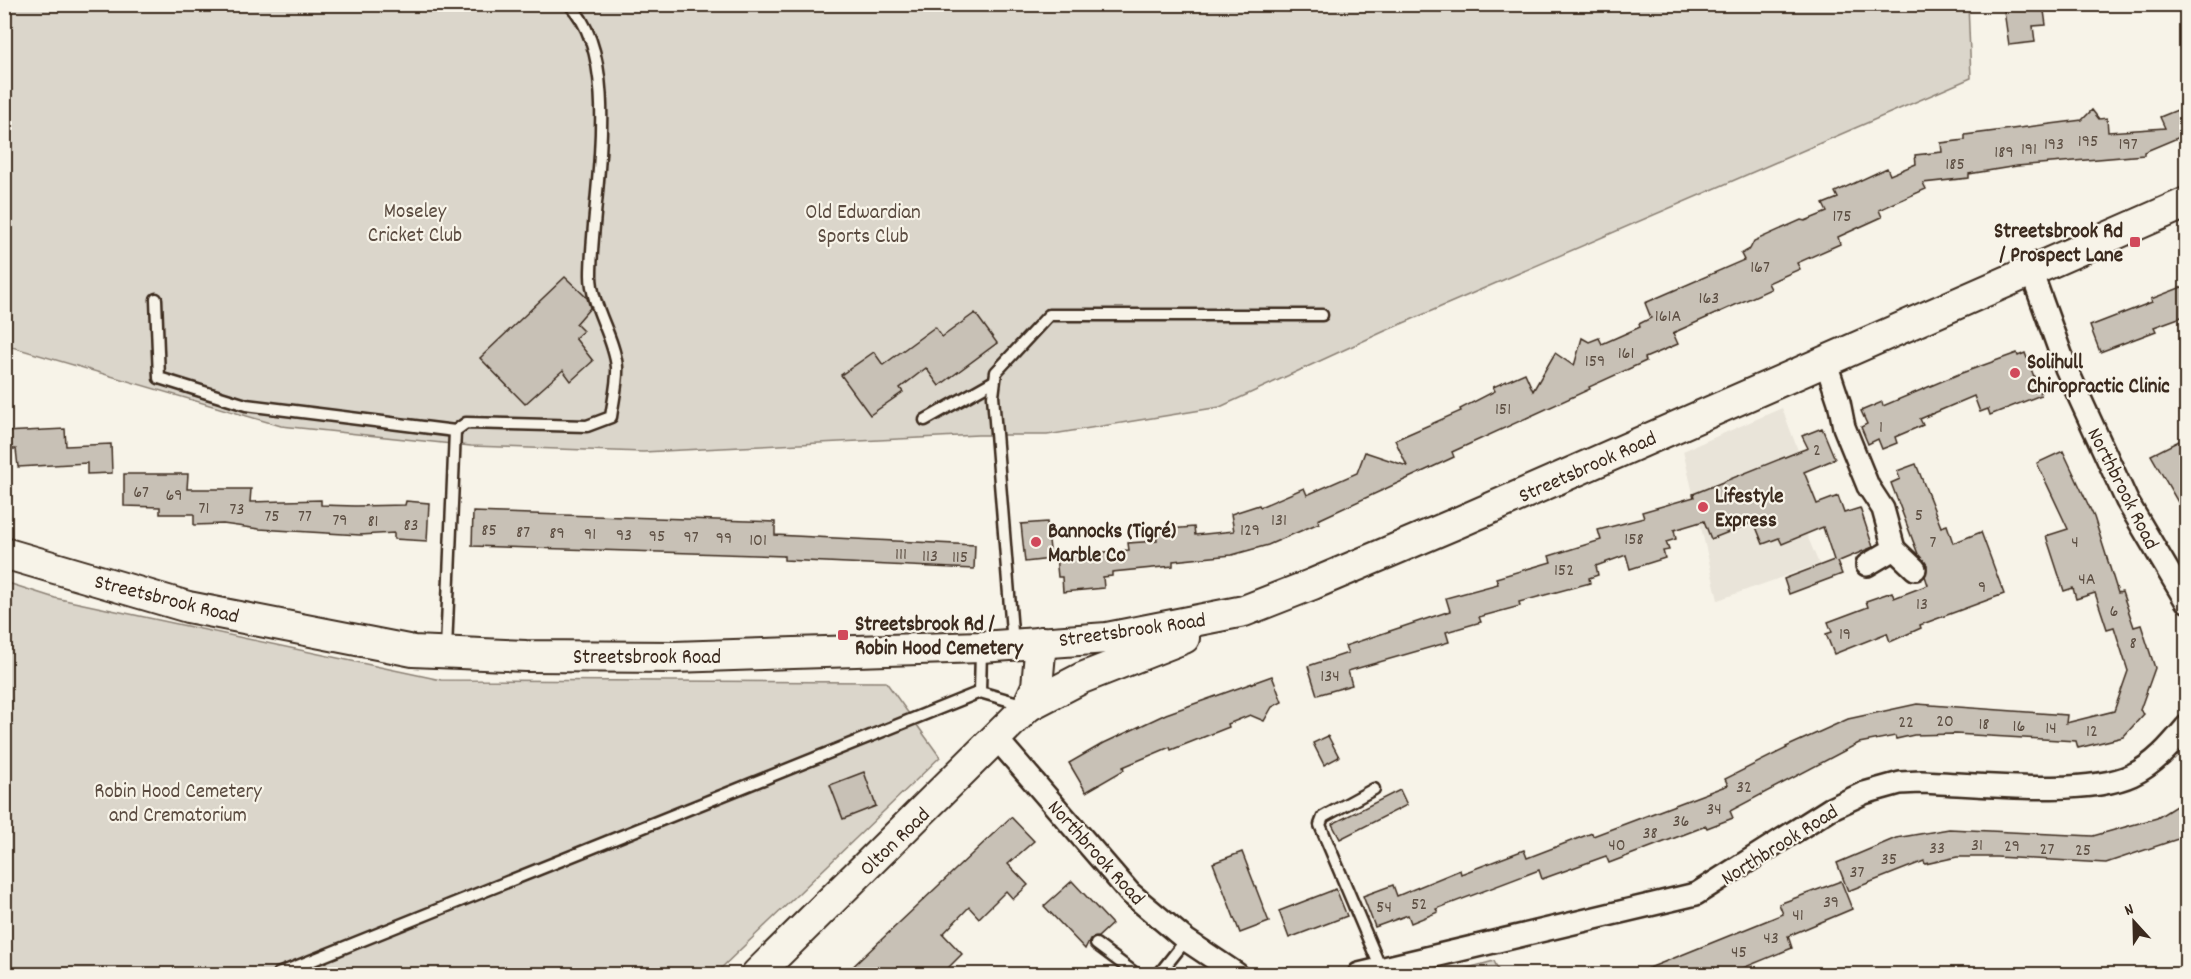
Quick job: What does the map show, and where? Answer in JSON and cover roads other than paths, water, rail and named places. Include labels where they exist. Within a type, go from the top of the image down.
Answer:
[{"type":"main road","name":"Streetsbrook Road","points":[[4,553],[188,607],[413,651],[674,657],[981,647],[1107,638],[1244,611],[1457,524],[1825,360],[2187,203]]},
{"type":"main road","name":"Olton Road","points":[[1028,706],[1082,678],[1244,611]]},
{"type":"main road","name":"Olton Road","points":[[757,975],[1028,706],[1037,686],[1027,643]]},
{"type":"street","name":"Northbrook Road","points":[[2031,271],[2066,368],[2127,501],[2187,601]]},
{"type":"street","points":[[1825,360],[1839,402],[1844,427],[1868,486],[1883,508],[1894,549],[1915,569]]},
{"type":"street","points":[[1867,565],[1894,549]]},
{"type":"street","name":"Northbrook Road","points":[[1359,975],[1696,894],[1830,809],[1864,793],[1900,783],[2068,787],[2119,780],[2151,764],[2187,727]]},
{"type":"street","name":"Northbrook Road","points":[[997,739],[1130,893],[1186,940],[1237,975]]},
{"type":"lane","points":[[156,299],[159,378],[246,405],[455,431],[466,423],[587,426],[611,417],[617,367],[591,277],[601,128],[597,53],[577,12],[569,4]]},
{"type":"lane","points":[[1027,643],[993,396],[996,372],[1049,315],[1322,315]]},
{"type":"lane","points":[[925,420],[994,381]]},
{"type":"lane","points":[[445,653],[455,431]]},
{"type":"lane","points":[[980,692],[981,647]]},
{"type":"lane","points":[[278,975],[980,692],[1028,706]]},
{"type":"lane","points":[[1374,789],[1323,818],[1320,825],[1381,969]]},
{"type":"lane","points":[[1159,975],[1186,940]]},
{"type":"lane","points":[[1096,944],[1136,975]]},
{"type":"place","name":"Streetsbrook Rd / Prospect Lane","points":[[2135,242]]},
{"type":"place","name":"Solihull Chiropractic Clinic","points":[[2015,373]]},
{"type":"place","name":"Lifestyle Express","points":[[1703,507]]},
{"type":"place","name":"Bannocks (Tigré) Marble Co","points":[[1036,542]]},
{"type":"place","name":"Streetsbrook Rd / Robin Hood Cemetery","points":[[843,635]]},
{"type":"park label","name":"Moseley Cricket Club","points":[[415,222]]},
{"type":"park label","name":"Old Edwardian Sports Club","points":[[863,223]]},
{"type":"park label","name":"Robin Hood Cemetery and Crematorium","points":[[178,802]]}]
